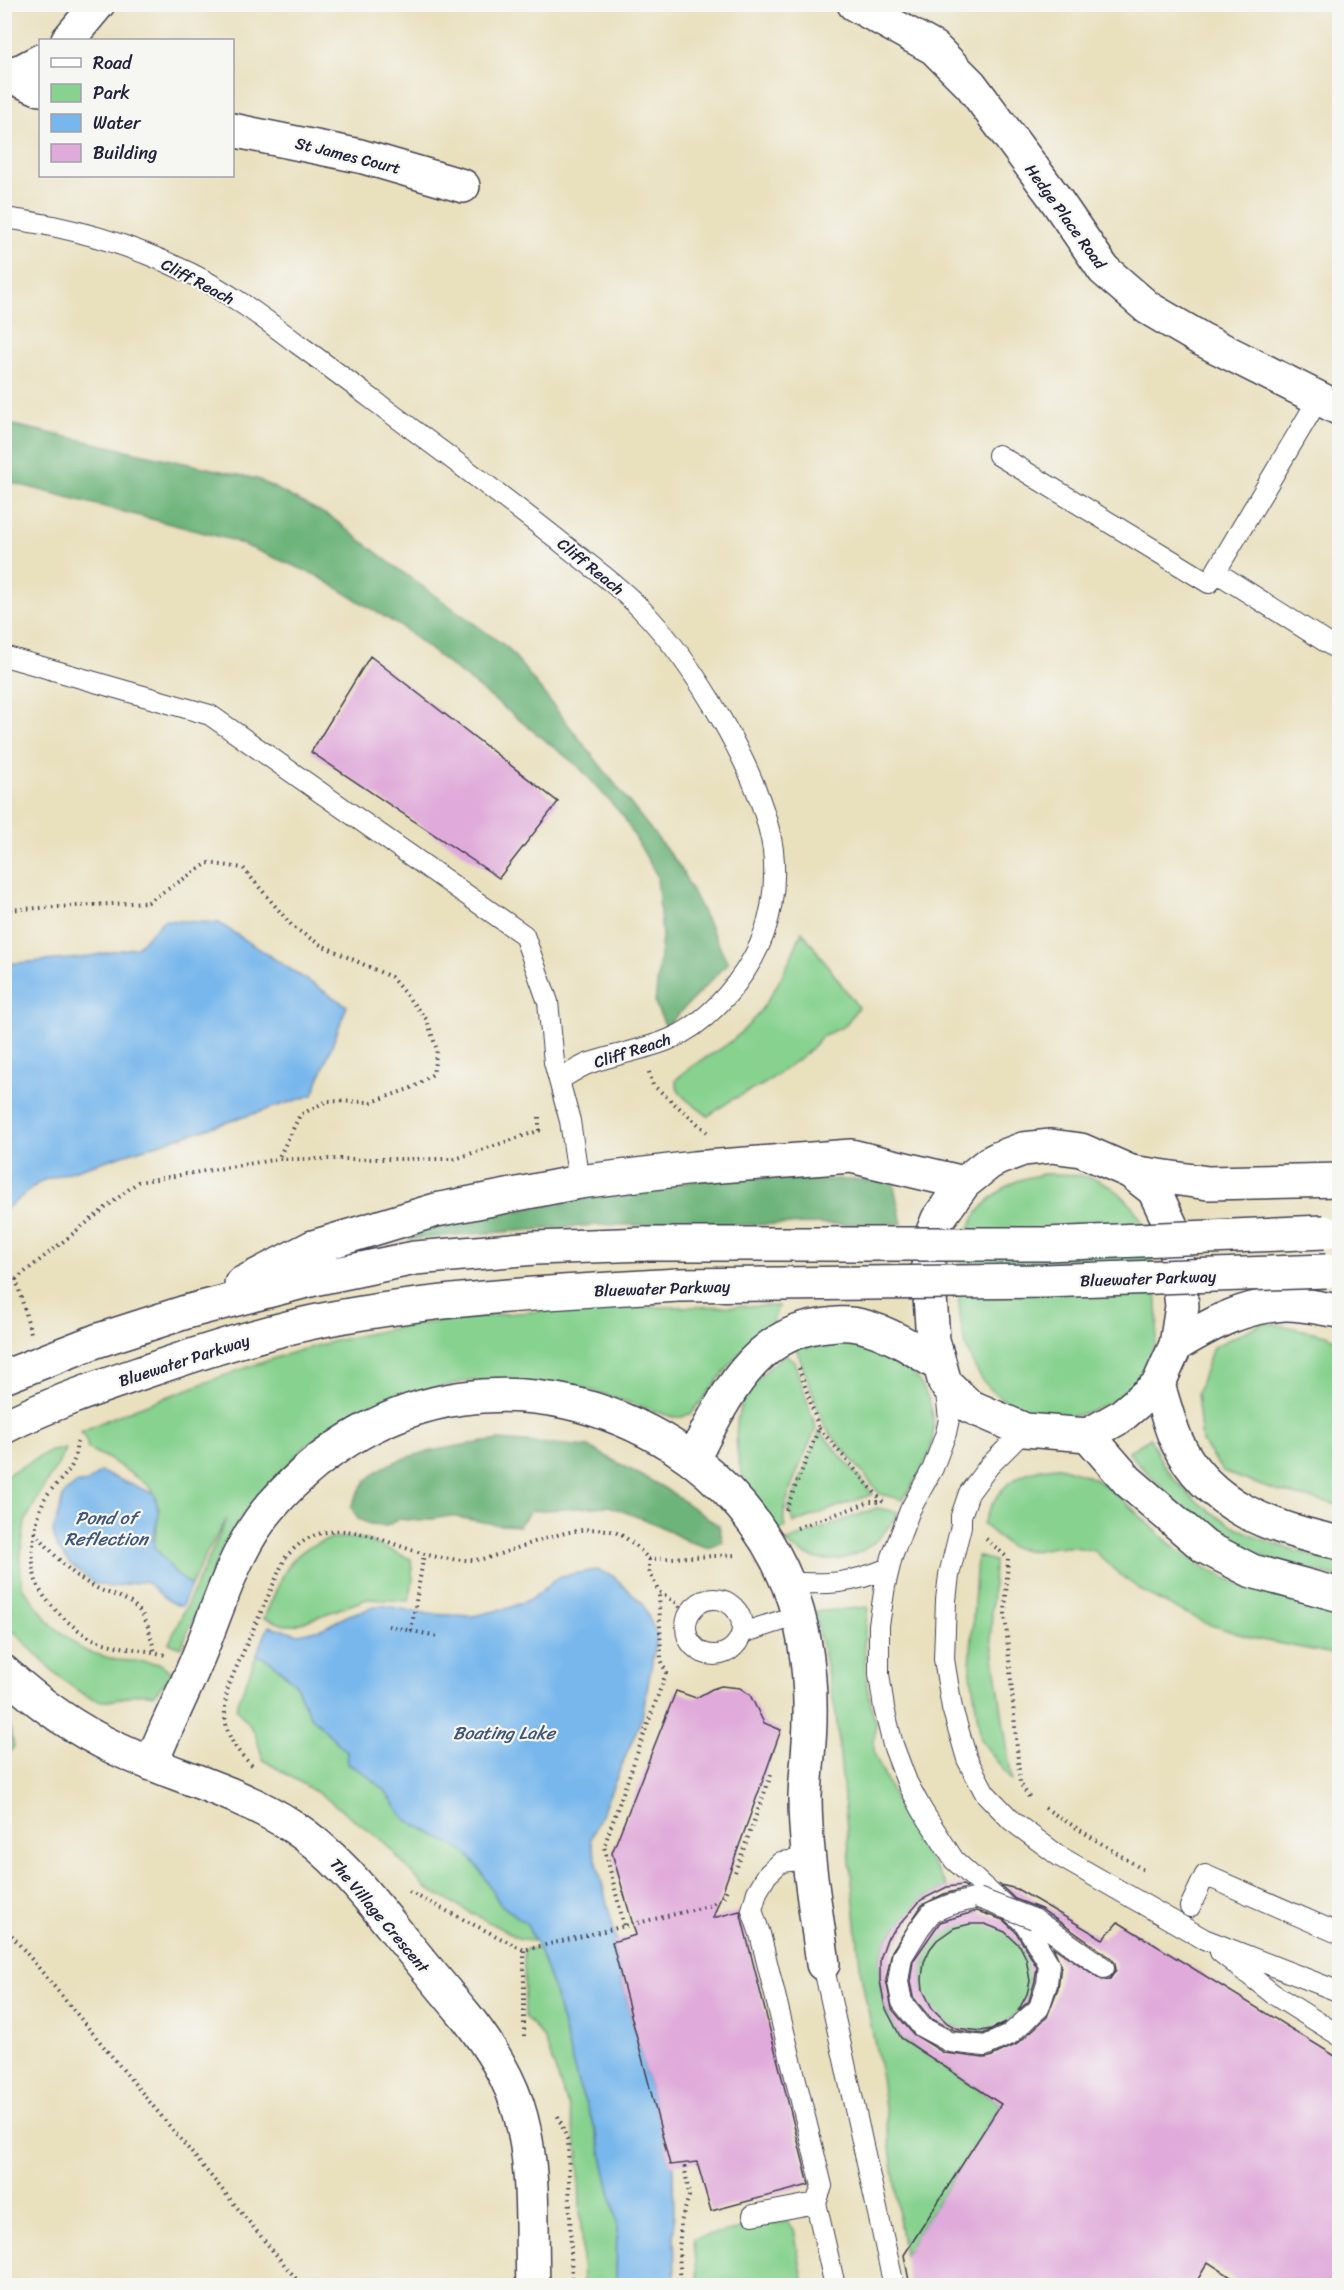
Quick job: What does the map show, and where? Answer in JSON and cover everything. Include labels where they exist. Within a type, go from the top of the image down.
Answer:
[{"type":"street","points":[[69,39],[98,4]]},
{"type":"street","name":"Hedge Place Road","points":[[854,4],[934,48],[971,85],[1052,194],[1104,270],[1148,308],[1201,339],[1329,404]]},
{"type":"street","points":[[6,75],[39,62]]},
{"type":"street","points":[[6,75],[39,89]]},
{"type":"street","name":"St James Court","points":[[234,130],[360,156],[463,186]]},
{"type":"street","points":[[942,1374],[933,1340],[928,1268],[930,1239],[938,1219],[964,1183],[999,1158],[1036,1147],[1069,1147],[1131,1172],[1208,1183],[1340,1180]]},
{"type":"street","points":[[186,1312],[313,1247],[436,1210],[579,1182],[693,1168],[851,1156],[964,1183]]},
{"type":"street","points":[[693,1459],[747,1368],[762,1352],[786,1336],[813,1327],[841,1324],[859,1325],[898,1340],[942,1374],[969,1406],[1025,1430],[1088,1435],[1120,1417],[1158,1384],[1176,1346],[1182,1306],[1173,1230],[1154,1191],[1131,1172]]},
{"type":"street","points":[[4,1377],[96,1341],[186,1312],[318,1278],[416,1258],[535,1248],[646,1244],[1046,1244],[1332,1232]]},
{"type":"street","name":"Bluewater Parkway","points":[[4,1427],[49,1407],[172,1362],[246,1340],[326,1319],[468,1299],[677,1285],[1033,1282],[1333,1271]]},
{"type":"street","points":[[1176,1346],[1207,1327],[1245,1310],[1286,1304],[1340,1311]]},
{"type":"street","points":[[1158,1384],[1177,1442],[1205,1483],[1248,1515],[1297,1534],[1340,1543]]},
{"type":"street","points":[[151,1764],[240,1555],[263,1516],[285,1491],[318,1461],[346,1441],[392,1418],[435,1403],[476,1396],[500,1395],[539,1397],[588,1406],[648,1431],[693,1459],[780,1535],[787,1582],[799,1615],[808,1663],[810,1718],[805,1797],[808,1859],[824,1964]]},
{"type":"street","points":[[1088,1435],[1128,1481],[1205,1547],[1252,1571],[1340,1595]]},
{"type":"street","name":"The Village Crescent","points":[[4,1672],[29,1694],[69,1722],[116,1749],[218,1790],[277,1817],[304,1833],[333,1857],[483,2038],[507,2080],[523,2128],[529,2171],[533,2286]]},
{"type":"lane","name":"Cliff Reach","points":[[4,218],[55,226],[105,240],[190,273],[267,321],[566,546],[627,596],[674,647],[704,691],[731,737],[763,809],[773,851],[773,896],[768,922],[755,953],[734,985],[712,1009],[682,1033],[643,1048],[588,1064],[559,1080]]},
{"type":"lane","points":[[998,455],[1209,583],[1329,404]]},
{"type":"lane","points":[[1216,572],[1340,651]]},
{"type":"lane","points":[[4,656],[210,715],[524,935],[548,1002],[554,1062],[570,1122],[579,1182]]},
{"type":"lane","points":[[942,1374],[950,1419],[933,1468],[910,1510],[889,1568],[879,1625],[879,1674],[888,1726],[907,1782],[922,1810],[954,1860],[1025,1924],[1048,1964],[1047,1984],[1039,2008],[1009,2035],[985,2046],[950,2042],[922,2027],[902,2002],[898,1982],[902,1957],[919,1929],[932,1912],[978,1898],[1034,1919],[1104,1968]]},
{"type":"lane","points":[[1025,1430],[988,1466],[974,1485],[963,1508],[949,1575],[944,1628],[944,1659],[957,1727],[967,1759],[985,1793],[1012,1821],[1059,1856],[1204,1939],[1340,1992]]},
{"type":"lane","points":[[787,1582],[822,1584],[860,1580],[889,1568]]},
{"type":"lane","points":[[717,1599],[734,1607],[742,1624],[742,1633],[733,1648],[724,1654],[706,1654],[698,1651],[687,1636],[687,1617],[699,1604],[717,1599]]},
{"type":"lane","points":[[742,1633],[799,1615]]},
{"type":"lane","points":[[808,1859],[781,1862],[767,1875],[757,1892],[752,1910],[760,1934],[822,2186],[816,2203],[835,2286]]},
{"type":"lane","points":[[1192,1904],[1205,1875],[1340,1934]]},
{"type":"lane","points":[[1204,1939],[1273,1994],[1340,2036]]},
{"type":"lane","points":[[824,1964],[894,2286]]},
{"type":"lane","points":[[753,2215],[816,2203]]},
{"type":"path","points":[[4,910],[148,902],[208,863],[243,867],[292,927],[319,944],[391,977],[427,1020],[437,1050],[433,1074],[414,1087],[372,1102],[327,1101],[300,1115],[278,1159]]},
{"type":"path","points":[[643,1048],[653,1085],[707,1132],[714,1134]]},
{"type":"path","points":[[4,1284],[16,1279],[138,1182],[278,1159],[455,1159],[539,1132]]},
{"type":"path","points":[[16,1279],[32,1336]]},
{"type":"path","points":[[786,1336],[819,1428],[883,1502]]},
{"type":"path","points":[[787,1515],[787,1506],[819,1428]]},
{"type":"path","points":[[77,1442],[74,1462],[45,1497],[35,1531],[33,1565],[36,1584],[73,1626],[93,1638],[117,1647],[155,1653],[195,1665]]},
{"type":"path","points":[[649,1559],[732,1556],[780,1535],[870,1502],[883,1502],[910,1510]]},
{"type":"path","points":[[961,1526],[987,1539],[1008,1558],[1005,1613],[1020,1783],[1032,1800]]},
{"type":"path","points":[[230,1680],[279,1569],[289,1552],[303,1542],[323,1533],[342,1530],[369,1534],[444,1559],[477,1560],[566,1532],[595,1530],[621,1535],[632,1542],[649,1559],[649,1571],[659,1592],[661,1659],[666,1673],[603,1846],[624,1925]]},
{"type":"path","points":[[35,1531],[74,1573],[93,1587],[130,1601],[140,1611],[148,1625],[155,1653]]},
{"type":"path","points":[[411,1631],[424,1554]]},
{"type":"path","points":[[659,1592],[677,1603],[687,1617]]},
{"type":"path","points":[[388,1626],[438,1636]]},
{"type":"path","points":[[409,1893],[525,1950],[613,1927],[709,1906],[723,1898],[743,1854],[774,1767]]},
{"type":"path","points":[[1042,1807],[1192,1904]]},
{"type":"path","points":[[4,1926],[302,2286]]},
{"type":"path","points":[[524,2036],[525,1950]]},
{"type":"path","points":[[681,2286],[679,2251],[681,2222],[689,2196],[684,2163]]},
{"type":"green space","points":[[4,423],[257,479],[332,518],[508,648],[680,867],[728,963],[666,1027],[655,1004],[662,936],[657,876],[623,816],[579,767],[403,628],[316,575],[232,540],[5,481]]},
{"type":"green space","points":[[802,931],[858,1007],[845,1026],[822,1036],[807,1053],[764,1084],[733,1099],[708,1116],[683,1096],[676,1085],[676,1080],[688,1069],[729,1043],[742,1032],[764,1006],[789,962]]},
{"type":"green space","points":[[1043,1174],[1079,1175],[1097,1179],[1113,1188],[1132,1206],[1144,1226],[1151,1249],[1158,1316],[1153,1349],[1144,1368],[1132,1384],[1099,1408],[1059,1417],[1030,1413],[989,1388],[980,1376],[967,1349],[959,1303],[962,1250],[973,1220],[996,1194],[1013,1183]]},
{"type":"green space","points":[[718,1177],[893,1181],[902,1224],[598,1225],[409,1239],[412,1228]]},
{"type":"green space","points":[[778,1306],[773,1321],[774,1325],[751,1339],[692,1413],[682,1417],[673,1417],[575,1385],[469,1380],[386,1401],[309,1443],[254,1500],[237,1523],[220,1555],[181,1648],[169,1643],[227,1519],[191,1585],[170,1568],[154,1546],[159,1510],[152,1488],[109,1459],[88,1449],[86,1438],[81,1432],[121,1414],[251,1366],[312,1347],[369,1333],[427,1323],[543,1311]]},
{"type":"green space","points":[[1265,1322],[1327,1335],[1339,1342],[1340,1418],[1336,1418],[1340,1440],[1339,1505],[1276,1491],[1223,1472],[1202,1442],[1197,1394],[1213,1347]]},
{"type":"green space","points":[[840,1339],[862,1343],[881,1350],[914,1374],[925,1390],[931,1409],[933,1430],[930,1452],[922,1470],[903,1500],[880,1494],[825,1427],[796,1348],[820,1340]]},
{"type":"green space","points":[[785,1354],[794,1361],[816,1428],[789,1493],[785,1506],[785,1527],[779,1531],[758,1503],[742,1474],[736,1435],[740,1409],[751,1386]]},
{"type":"green space","points":[[820,1431],[873,1494],[793,1523],[789,1508]]},
{"type":"green space","points":[[1150,1438],[1167,1470],[1202,1506],[1223,1520],[1268,1541],[1339,1562],[1339,1577],[1262,1557],[1206,1529],[1171,1498],[1128,1452]]},
{"type":"green space","points":[[499,1440],[589,1447],[664,1488],[719,1526],[723,1542],[709,1548],[687,1541],[654,1523],[609,1506],[530,1511],[519,1526],[450,1516],[420,1521],[399,1519],[386,1526],[370,1524],[358,1519],[351,1507],[367,1480],[387,1466],[434,1450]]},
{"type":"green space","points":[[65,1449],[25,1522],[20,1561],[22,1587],[52,1625],[83,1650],[116,1660],[159,1663],[173,1673],[154,1695],[141,1694],[110,1701],[92,1698],[55,1673],[15,1632],[5,1633],[5,1476],[50,1451]]},
{"type":"green space","points":[[1059,1467],[1098,1481],[1178,1550],[1215,1573],[1276,1597],[1339,1612],[1339,1655],[1251,1638],[1205,1623],[1147,1594],[1120,1575],[1094,1551],[1075,1547],[1054,1547],[1033,1551],[1010,1547],[983,1524],[995,1499],[1011,1482],[1032,1471]]},
{"type":"green space","points":[[877,1508],[898,1512],[881,1536],[857,1553],[829,1560],[815,1558],[794,1549],[785,1542]]},
{"type":"green space","points":[[337,1538],[364,1539],[411,1559],[413,1580],[409,1601],[367,1599],[295,1625],[285,1625],[264,1618],[282,1577],[297,1556],[320,1542]]},
{"type":"green space","points":[[977,1556],[994,1561],[991,1635],[1012,1782],[981,1740],[970,1667]]},
{"type":"green space","points":[[868,1607],[864,1642],[867,1686],[875,1722],[874,1753],[903,1817],[947,1887],[921,1900],[887,1939],[880,1959],[880,1981],[885,2007],[901,2038],[1001,2104],[904,2255],[880,2069],[861,1976],[836,1714],[815,1612]]},
{"type":"green space","points":[[257,1654],[273,1663],[295,1683],[309,1714],[347,1752],[348,1764],[384,1789],[405,1819],[465,1852],[479,1868],[500,1904],[526,1923],[534,1940],[520,1939],[425,1888],[385,1843],[323,1796],[263,1760],[255,1732],[236,1708]]},
{"type":"green space","points":[[4,1715],[8,1719],[14,1746],[5,1760]]},
{"type":"green space","points":[[976,1923],[997,1927],[1014,1939],[1026,1956],[1030,1977],[1026,1998],[1014,2015],[997,2027],[976,2031],[955,2027],[938,2015],[926,1998],[922,1977],[926,1956],[938,1939],[955,1927]]},
{"type":"green space","points":[[538,1947],[552,1985],[578,2083],[597,2134],[617,2221],[616,2285],[583,2285],[578,2152],[569,2109],[544,2038],[525,2017],[524,1950]]},
{"type":"green space","points":[[787,2222],[794,2229],[804,2285],[698,2285],[694,2238]]},
{"type":"water","points":[[164,920],[219,923],[347,1006],[313,1095],[41,1181],[5,1210],[5,964],[80,958],[137,947]]},
{"type":"water","name":"Pond of Reflection","points":[[101,1472],[155,1494],[159,1515],[153,1537],[154,1546],[177,1575],[191,1585],[182,1606],[167,1599],[145,1581],[110,1587],[94,1583],[69,1563],[56,1546],[53,1531],[64,1494],[77,1483],[86,1483]]},
{"type":"water","name":"Boating Lake","points":[[597,1570],[613,1576],[642,1603],[657,1635],[642,1717],[591,1839],[616,1941],[612,1943],[670,2164],[673,2164],[675,2285],[616,2285],[617,2221],[597,2134],[578,2083],[552,1985],[526,1923],[500,1904],[479,1868],[465,1852],[405,1819],[384,1789],[348,1764],[347,1752],[309,1714],[295,1683],[273,1663],[257,1654],[269,1626],[299,1634],[321,1629],[349,1615],[381,1605],[429,1614],[473,1616],[509,1608],[533,1598],[560,1576]]},
{"type":"building","points":[[370,656],[558,802],[499,878],[311,752]]},
{"type":"building","points":[[721,1686],[740,1688],[750,1695],[764,1723],[781,1730],[713,1918],[740,1911],[809,2185],[711,2211],[697,2162],[670,2165],[612,1942],[636,1935],[612,1853],[676,1691],[696,1698]]},
{"type":"building","points":[[963,1885],[967,1888],[944,1894],[922,1905],[892,1951],[886,1980],[892,2009],[913,2034],[944,2053],[990,2057],[1017,2044],[1047,2017],[1058,1988],[1061,1965],[1053,1947],[1102,1980],[1110,1979],[1116,1970],[1111,1958],[1041,1909],[1015,1899],[1000,1885],[1017,1889],[1103,1939],[1118,1922],[1340,2059],[1340,2286],[1245,2286],[1208,2262],[1194,2286],[910,2286],[904,2255],[1001,2104],[901,2038],[885,2007],[880,1981],[880,1959],[887,1939],[921,1900],[947,1887]]},
{"type":"building","points":[[977,1911],[1003,1920],[1016,1932],[1037,1967],[1029,2001],[1018,2011],[1027,1994],[1030,1981],[1026,1958],[1020,1946],[1005,1932],[985,1924],[970,1924],[954,1928],[937,1940],[924,1962],[922,1979],[923,1990],[932,2008],[947,2023],[956,2028],[981,2031],[1006,2022],[983,2034],[954,2030],[930,2018],[913,1997],[910,1982],[913,1961],[940,1922]]}]
